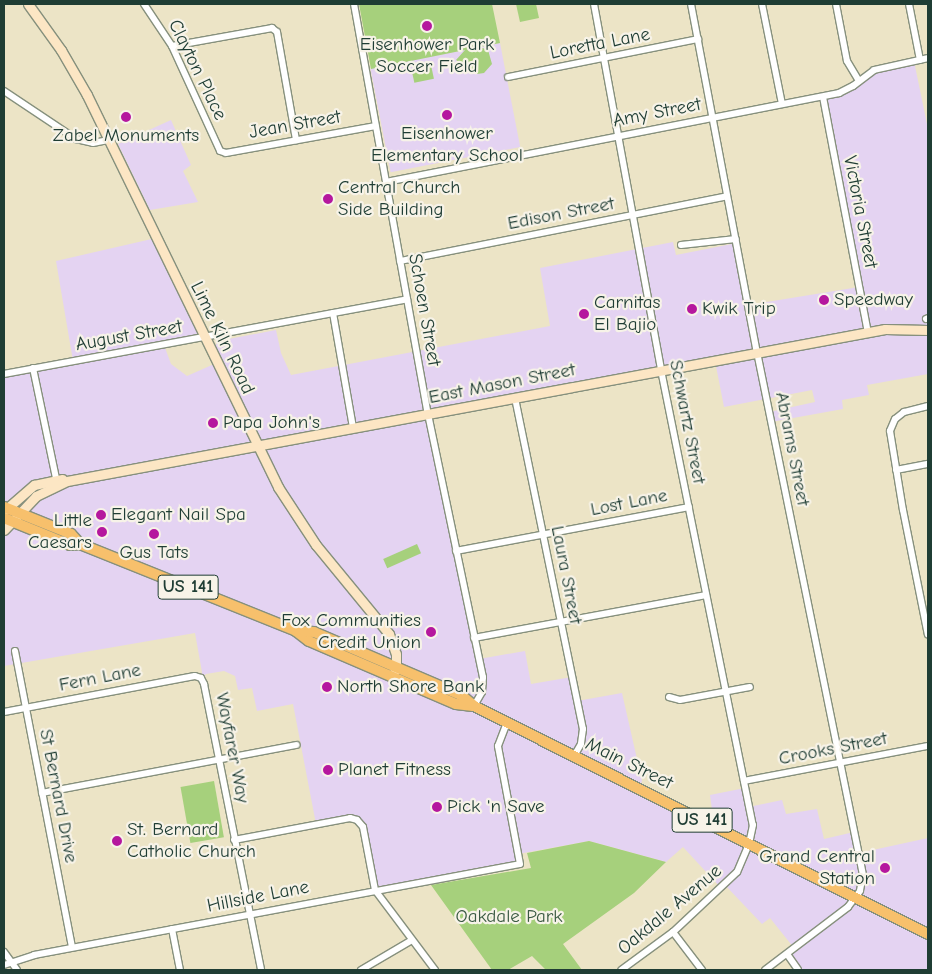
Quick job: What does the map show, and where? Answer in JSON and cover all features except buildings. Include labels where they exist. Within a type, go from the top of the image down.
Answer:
[{"type":"main road","name":"Lime Kiln Road","points":[[28,4],[75,73],[278,487],[312,539],[389,634],[394,646],[395,671]]},
{"type":"main road","name":"East Mason Street","points":[[4,530],[8,513],[30,488],[56,482],[258,447],[868,332],[906,328],[928,330]]},
{"type":"main road","name":"East Mason Street","points":[[8,513],[56,482]]},
{"type":"main road","name":"Main Street","points":[[8,513],[70,534],[80,544],[296,631],[309,641],[461,695],[474,706],[507,723],[928,934]]},
{"type":"street","name":"Clayton Place","points":[[144,4],[172,46],[220,151]]},
{"type":"street","name":"Schoen Street","points":[[354,4],[428,414],[483,685],[474,706]]},
{"type":"street","name":"Schwartz Street","points":[[594,4],[661,370],[753,825],[749,844]]},
{"type":"street","name":"Abrams Street","points":[[691,4],[757,352],[862,875],[862,887],[855,898]]},
{"type":"street","points":[[762,4],[782,104]]},
{"type":"street","points":[[836,4],[847,61],[859,81]]},
{"type":"street","points":[[909,4],[920,60]]},
{"type":"street","points":[[172,46],[272,28],[277,32],[296,140]]},
{"type":"street","name":"Loretta Lane","points":[[508,77],[698,39]]},
{"type":"street","name":"Amy Street","points":[[386,182],[823,97],[846,90],[883,67],[928,58]]},
{"type":"street","points":[[4,91],[76,139],[93,143],[108,140]]},
{"type":"street","name":"Victoria Street","points":[[823,97],[868,332]]},
{"type":"street","name":"Jean Street","points":[[220,151],[226,153],[376,126]]},
{"type":"street","name":"Edison Street","points":[[400,260],[728,196]]},
{"type":"street","points":[[681,245],[736,239]]},
{"type":"street","name":"August Street","points":[[4,374],[407,299]]},
{"type":"street","points":[[333,313],[353,428]]},
{"type":"street","points":[[33,368],[56,482]]},
{"type":"street","name":"Laura Street","points":[[515,398],[583,729],[581,744],[574,756]]},
{"type":"street","points":[[928,406],[904,412],[895,420],[890,431],[928,635]]},
{"type":"street","points":[[896,470],[928,464]]},
{"type":"street","name":"Lost Lane","points":[[456,550],[689,507]]},
{"type":"street","points":[[474,638],[706,595]]},
{"type":"street","name":"St Bernard Drive","points":[[15,651],[72,948]]},
{"type":"street","name":"Fern Lane","points":[[4,712],[195,676],[201,678]]},
{"type":"street","name":"Wayfarer Way","points":[[201,678],[204,684],[261,970]]},
{"type":"street","points":[[669,697],[680,700],[750,687]]},
{"type":"street","name":"Hillside Lane","points":[[4,966],[34,955],[520,864],[498,746],[507,723]]},
{"type":"street","points":[[42,793],[297,745]]},
{"type":"street","name":"Crooks Street","points":[[744,781],[928,746]]},
{"type":"street","points":[[234,840],[350,818],[357,820],[363,827],[376,890],[435,970]]},
{"type":"street","name":"Oakdale Avenue","points":[[621,970],[673,932],[737,872],[749,844]]},
{"type":"street","points":[[765,970],[848,908],[855,898]]},
{"type":"street","points":[[172,929],[180,970]]},
{"type":"street","points":[[673,932],[702,970]]},
{"type":"street","points":[[361,970],[412,940]]},
{"type":"street","points":[[4,952],[17,970]]},
{"type":"street","points":[[787,954],[798,970]]},
{"type":"shaded area","name":"Eisenhower Elementary School","points":[[500,43],[520,147],[391,172],[370,68]]},
{"type":"shaded area","points":[[920,60],[915,66],[928,129],[928,374],[867,385],[869,395],[842,400],[843,409],[771,422],[769,412],[815,402],[812,390],[724,407],[715,361],[429,414],[479,659],[525,651],[531,684],[572,677],[577,701],[622,693],[642,781],[639,788],[714,825],[710,795],[745,788],[749,807],[782,800],[786,814],[817,809],[824,839],[854,832],[859,853],[928,838],[928,970],[798,970],[787,954],[794,948],[770,918],[762,924],[724,884],[721,888],[683,847],[666,862],[589,841],[518,854],[520,864],[375,890],[363,827],[355,819],[316,824],[293,704],[257,711],[252,688],[238,690],[235,676],[224,671],[206,674],[201,678],[202,672],[195,633],[4,666],[4,530],[19,513],[4,507],[4,374],[73,361],[56,261],[156,238],[203,337],[164,345],[171,364],[187,376],[221,361],[215,347],[218,341],[276,330],[281,353],[291,375],[550,326],[540,268],[673,242],[676,255],[737,243],[749,305],[859,287],[823,97],[839,93],[867,75]]},
{"type":"shaded area","points":[[171,120],[191,165],[183,171],[198,202],[150,210],[118,144]]},
{"type":"green space","points":[[359,4],[492,4],[500,43],[480,47],[488,50],[492,64],[484,73],[477,74],[456,60],[465,50],[371,69]]},
{"type":"green space","points":[[516,4],[536,4],[539,18],[520,22]]},
{"type":"green space","points":[[431,65],[434,79],[414,83],[411,69]]},
{"type":"green space","points":[[417,544],[421,553],[387,568],[383,559]]},
{"type":"green space","points":[[214,781],[224,837],[190,843],[181,787]]},
{"type":"green space","name":"Oakdale Park","points":[[589,841],[666,862],[634,893],[563,944],[582,970],[546,970],[532,956],[508,970],[492,970],[431,885],[531,868],[527,853]]},
{"type":"place","name":"Eisenhower Park Soccer Field","points":[[427,26]]},
{"type":"place","name":"Eisenhower Elementary School","points":[[447,115]]},
{"type":"place","name":"Zabel Monuments","points":[[126,117]]},
{"type":"place","name":"Central Church Side Building","points":[[328,199]]},
{"type":"place","name":"Speedway","points":[[824,300]]},
{"type":"place","name":"Kwik Trip","points":[[692,309]]},
{"type":"place","name":"Carnitas El Bajio","points":[[584,314]]},
{"type":"place","name":"Papa John's","points":[[213,423]]},
{"type":"place","name":"Elegant Nail Spa","points":[[101,515]]},
{"type":"place","name":"Little Caesars","points":[[102,532]]},
{"type":"place","name":"Gus Tats","points":[[154,534]]},
{"type":"place","name":"Fox Communities Credit Union","points":[[431,632]]},
{"type":"place","name":"North Shore Bank","points":[[327,687]]},
{"type":"place","name":"Planet Fitness","points":[[328,770]]},
{"type":"place","name":"Pick 'n Save","points":[[437,807]]},
{"type":"place","name":"St. Bernard Catholic Church","points":[[117,841]]},
{"type":"place","name":"Grand Central Station","points":[[885,868]]}]
